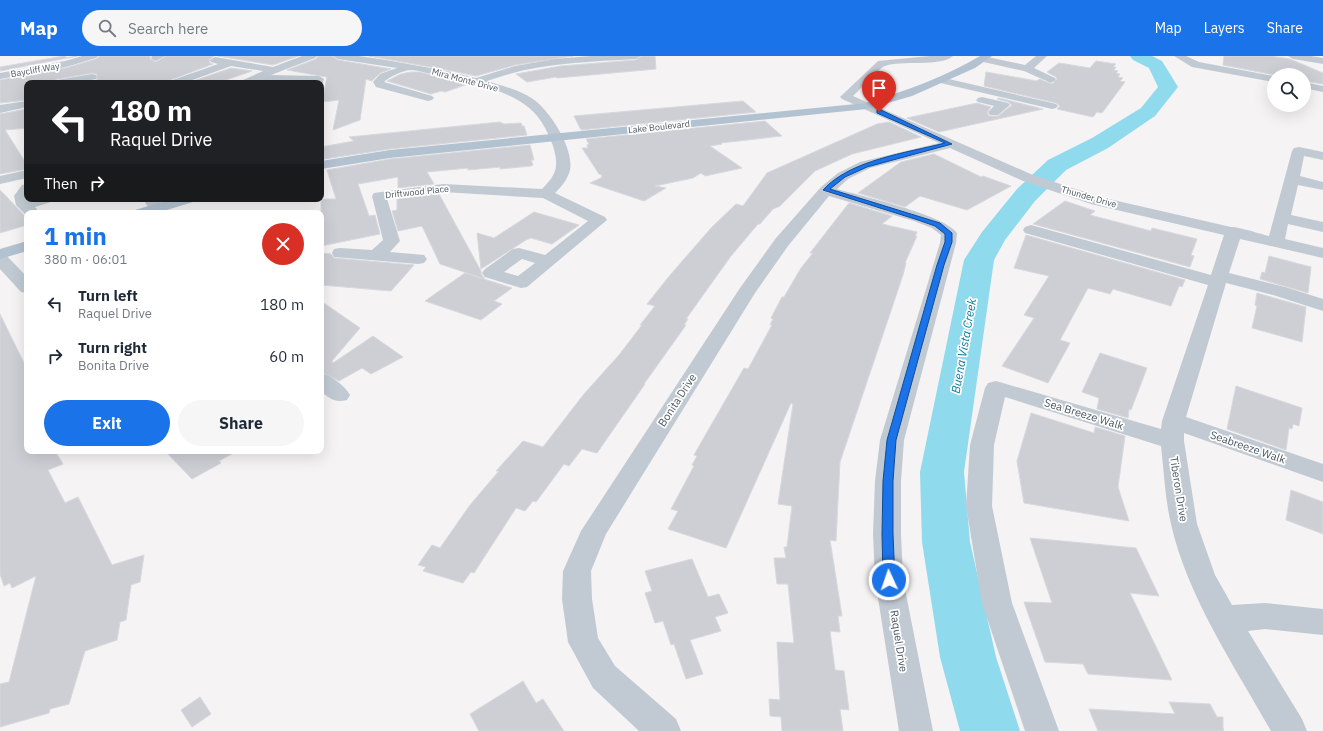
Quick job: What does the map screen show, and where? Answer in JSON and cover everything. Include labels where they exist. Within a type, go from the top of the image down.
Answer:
[{"type":"main road","name":"Lake Boulevard","points":[[324,164],[390,154],[867,106],[908,94],[985,58]]},
{"type":"main road","points":[[144,210],[153,204],[167,202]]},
{"type":"main road","points":[[0,254],[24,247]]},
{"type":"street","name":"Baycliff Way","points":[[0,76],[45,69],[93,56]]},
{"type":"street","points":[[251,80],[312,56]]},
{"type":"street","name":"Mira Monte Drive","points":[[338,56],[448,73],[491,85],[530,102],[542,113],[564,159],[564,170],[557,183],[546,194]]},
{"type":"street","points":[[477,81],[522,67],[553,62],[636,56]]},
{"type":"street","name":"Thunder Drive","points":[[948,56],[941,58],[882,63],[846,97],[1028,178],[1096,201],[1234,231],[1323,253]]},
{"type":"street","points":[[1006,75],[1022,68],[1042,56]]},
{"type":"street","points":[[1179,56],[1196,65],[1267,79]]},
{"type":"street","points":[[1293,56],[1323,61]]},
{"type":"street","points":[[985,58],[1022,68],[1051,80]]},
{"type":"street","points":[[215,60],[274,70]]},
{"type":"street","points":[[182,80],[229,63]]},
{"type":"street","points":[[408,67],[384,76],[378,82],[380,85],[428,98]]},
{"type":"street","points":[[45,69],[59,80]]},
{"type":"street","points":[[74,80],[92,77]]},
{"type":"street","points":[[257,77],[319,80]]},
{"type":"street","points":[[940,80],[1052,106]]},
{"type":"street","points":[[1311,86],[1323,89]]},
{"type":"street","points":[[924,87],[1004,105],[994,112]]},
{"type":"street","points":[[0,109],[24,105]]},
{"type":"street","name":"Bonita Drive","points":[[664,731],[604,677],[582,642],[577,599],[577,571],[594,530],[746,292],[782,242],[826,190],[843,176],[865,165],[950,144]]},
{"type":"street","points":[[1276,242],[1299,151],[1323,156]]},
{"type":"street","points":[[0,180],[24,175]]},
{"type":"street","points":[[1292,179],[1323,186]]},
{"type":"street","name":"Driftwood Place","points":[[377,255],[392,241],[380,196],[443,188],[546,194]]},
{"type":"street","name":"Raquel Drive","points":[[826,190],[920,218],[938,225],[949,233],[948,242],[940,265],[892,440],[888,481],[887,534],[889,580],[916,731]]},
{"type":"street","points":[[24,192],[21,196],[24,202]]},
{"type":"street","points":[[546,194],[599,220],[548,261]]},
{"type":"street","points":[[28,209],[41,202]]},
{"type":"street","points":[[1282,218],[1323,227]]},
{"type":"street","points":[[1030,230],[1219,279],[1279,291],[1323,305]]},
{"type":"street","name":"Tiberon Drive","points":[[1234,231],[1172,431],[1184,524],[1202,577],[1224,619],[1290,731]]},
{"type":"street","points":[[340,253],[418,259]]},
{"type":"street","points":[[0,259],[24,285]]},
{"type":"street","points":[[324,382],[339,395]]},
{"type":"street","name":"Sea Breeze Walk","points":[[1042,731],[997,603],[979,506],[982,446],[996,388],[1172,431]]},
{"type":"street","name":"Seabreeze Walk","points":[[1172,431],[1323,473]]},
{"type":"street","points":[[1224,619],[1265,616],[1323,622]]},
{"type":"building","points":[[64,56],[68,58],[0,71],[0,67]]},
{"type":"building","points":[[100,56],[150,56],[150,59],[156,62],[166,56],[214,56],[209,60],[210,63],[213,64],[170,80],[97,80],[97,74],[92,73],[56,80],[24,80],[24,100],[0,103],[0,80],[66,68],[96,59]]},
{"type":"building","points":[[218,56],[298,56],[273,65]]},
{"type":"building","points":[[318,56],[332,56],[338,60],[391,69],[380,73],[372,81],[366,79],[360,120],[333,130],[339,100],[324,102],[327,77],[287,70],[316,59]]},
{"type":"building","points":[[369,56],[573,56],[515,65],[476,76]]},
{"type":"building","points":[[642,56],[655,56],[656,69],[556,77],[527,82],[516,74],[561,66],[636,60]]},
{"type":"building","points":[[1224,56],[1270,56],[1290,59],[1323,73],[1323,84],[1311,82],[1311,68],[1267,68],[1267,73],[1223,65]]},
{"type":"building","points":[[1096,61],[1116,64],[1113,67],[1116,67],[1114,70],[1118,71],[1116,73],[1120,74],[1118,77],[1123,78],[1120,81],[1125,82],[1102,113],[1097,112],[1093,117],[1057,109],[1060,106],[1056,103],[984,86],[986,72],[1037,81],[1039,79],[1052,84],[1057,79],[1047,72],[1059,63],[1090,68]]},
{"type":"building","points":[[231,68],[252,71],[226,80],[197,80]]},
{"type":"building","points":[[419,72],[468,84],[445,92],[441,91],[431,94],[387,81],[401,74]]},
{"type":"building","points":[[999,98],[1043,109],[939,132],[907,118],[977,103],[991,107],[987,112],[989,116],[998,116],[1012,105],[1008,102],[997,99]]},
{"type":"building","points":[[743,101],[756,112],[581,130],[574,116]]},
{"type":"building","points":[[24,110],[24,128],[5,130],[24,160],[24,170],[0,174],[0,114]]},
{"type":"building","points":[[765,121],[782,136],[721,143],[722,144],[710,146],[742,168],[705,176],[701,173],[693,178],[655,186],[666,188],[644,201],[590,183],[601,178],[602,175],[599,174],[582,148],[588,148],[587,145],[589,144],[586,139]]},
{"type":"building","points":[[500,122],[504,124],[521,123],[522,126],[524,126],[527,135],[390,149],[324,159],[324,146],[354,141],[349,137]]},
{"type":"building","points":[[889,122],[921,137],[852,154],[815,171],[780,206],[773,209],[731,256],[686,319],[688,319],[684,325],[686,325],[597,453],[582,449],[569,466],[564,464],[536,502],[533,501],[525,511],[516,508],[474,573],[471,572],[463,583],[423,571],[426,567],[418,565],[432,545],[440,548],[470,505],[499,471],[496,471],[523,441],[543,447],[584,394],[619,355],[642,325],[640,325],[655,306],[647,304],[671,274],[711,228],[736,204],[743,206],[767,173],[877,124]]},
{"type":"building","points":[[530,145],[534,160],[531,160],[533,165],[531,166],[500,169],[500,167],[468,170],[468,168],[427,172],[434,184],[398,188],[398,177],[358,184],[369,216],[375,215],[380,234],[324,245],[324,210],[321,210],[321,202],[324,202],[324,199],[336,199],[327,170],[390,159]]},
{"type":"building","points":[[934,154],[981,177],[983,176],[1011,186],[967,210],[920,196],[905,207],[858,193],[901,162]]},
{"type":"building","points":[[0,190],[24,215],[24,226],[0,233]]},
{"type":"building","points":[[439,194],[485,279],[440,264],[422,226],[398,231],[392,211],[397,210],[397,199]]},
{"type":"building","points":[[1065,201],[1095,211],[1090,215],[1151,231],[1152,228],[1197,239],[1191,255],[1194,256],[1190,267],[1033,224]]},
{"type":"building","points":[[849,203],[892,216],[882,224],[917,232],[915,236],[917,236],[905,263],[903,275],[840,462],[836,541],[830,540],[842,616],[838,616],[840,632],[830,631],[835,670],[844,671],[849,710],[840,709],[843,731],[782,731],[781,717],[770,716],[769,699],[780,700],[777,642],[794,643],[788,584],[777,584],[774,558],[786,558],[784,547],[787,547],[792,506],[778,504],[793,404],[791,403],[726,548],[668,529],[678,511],[671,509],[694,466],[692,465],[697,456],[694,455],[744,368],[748,369],[772,325],[770,325],[773,319],[771,318],[782,297],[784,297],[801,268],[813,253],[810,253]]},
{"type":"building","points":[[534,212],[579,225],[552,244],[531,238],[526,240],[481,269],[477,233],[494,238]]},
{"type":"building","points":[[1026,235],[1185,280],[1182,287],[1179,286],[1171,306],[1113,289],[1110,294],[1088,288],[1060,340],[1070,343],[1048,383],[1002,366],[1034,318],[1024,315],[1049,276],[1014,268]]},
{"type":"building","points":[[324,253],[331,254],[334,258],[414,265],[391,291],[324,285]]},
{"type":"building","points":[[1269,256],[1311,267],[1308,293],[1260,279],[1262,272],[1265,273]]},
{"type":"building","points":[[465,273],[512,288],[494,301],[502,304],[481,320],[425,301]]},
{"type":"building","points":[[1257,293],[1306,307],[1302,342],[1252,328],[1257,306],[1255,305]]},
{"type":"building","points":[[324,303],[360,328],[332,361],[333,363],[373,336],[403,357],[371,374],[362,368],[339,381],[324,374]]},
{"type":"building","points":[[0,314],[24,363],[24,454],[57,454],[63,464],[48,470],[65,503],[78,497],[112,565],[144,555],[140,582],[131,585],[126,620],[120,622],[117,640],[85,651],[69,704],[50,709],[49,713],[0,727],[0,684],[9,682],[36,576],[12,588],[10,583],[4,586],[0,574]]},
{"type":"building","points":[[1100,353],[1147,368],[1131,410],[1129,409],[1128,418],[1097,409],[1099,398],[1082,392]]},
{"type":"building","points":[[1236,386],[1302,408],[1299,426],[1293,424],[1292,429],[1289,428],[1286,450],[1227,429]]},
{"type":"building","points":[[1031,413],[1094,433],[1095,427],[1125,436],[1118,487],[1129,521],[1024,503],[1017,461]]},
{"type":"building","points":[[168,454],[232,454],[219,461],[221,463],[192,479]]},
{"type":"building","points":[[1291,490],[1323,502],[1323,534],[1286,520]]},
{"type":"building","points":[[1030,538],[1136,548],[1159,596],[1130,593],[1172,680],[1088,674],[1083,664],[1045,662],[1024,602],[1052,603]]},
{"type":"building","points":[[692,559],[708,597],[719,594],[728,613],[715,617],[721,631],[690,640],[703,674],[686,679],[674,644],[671,645],[663,621],[655,623],[645,593],[652,591],[645,571]]},
{"type":"building","points":[[523,681],[536,703],[543,699],[564,731],[479,731],[470,714]]},
{"type":"building","points":[[200,697],[211,714],[192,727],[181,710]]},
{"type":"building","points":[[1169,702],[1210,704],[1217,717],[1223,717],[1224,731],[1098,731],[1089,709],[1175,714]]},
{"type":"waterway","name":"Buena Vista Creek","points":[[990,731],[968,657],[946,542],[942,472],[979,260],[992,238],[1026,195],[1057,165],[1100,143],[1148,112],[1168,87],[1156,65],[1139,56]]},
{"type":"route","points":[[879,112],[950,144],[865,165],[843,176],[826,190],[920,218],[938,225],[949,233],[948,242],[940,265],[915,362],[892,440],[888,481],[887,534],[889,580]]}]
